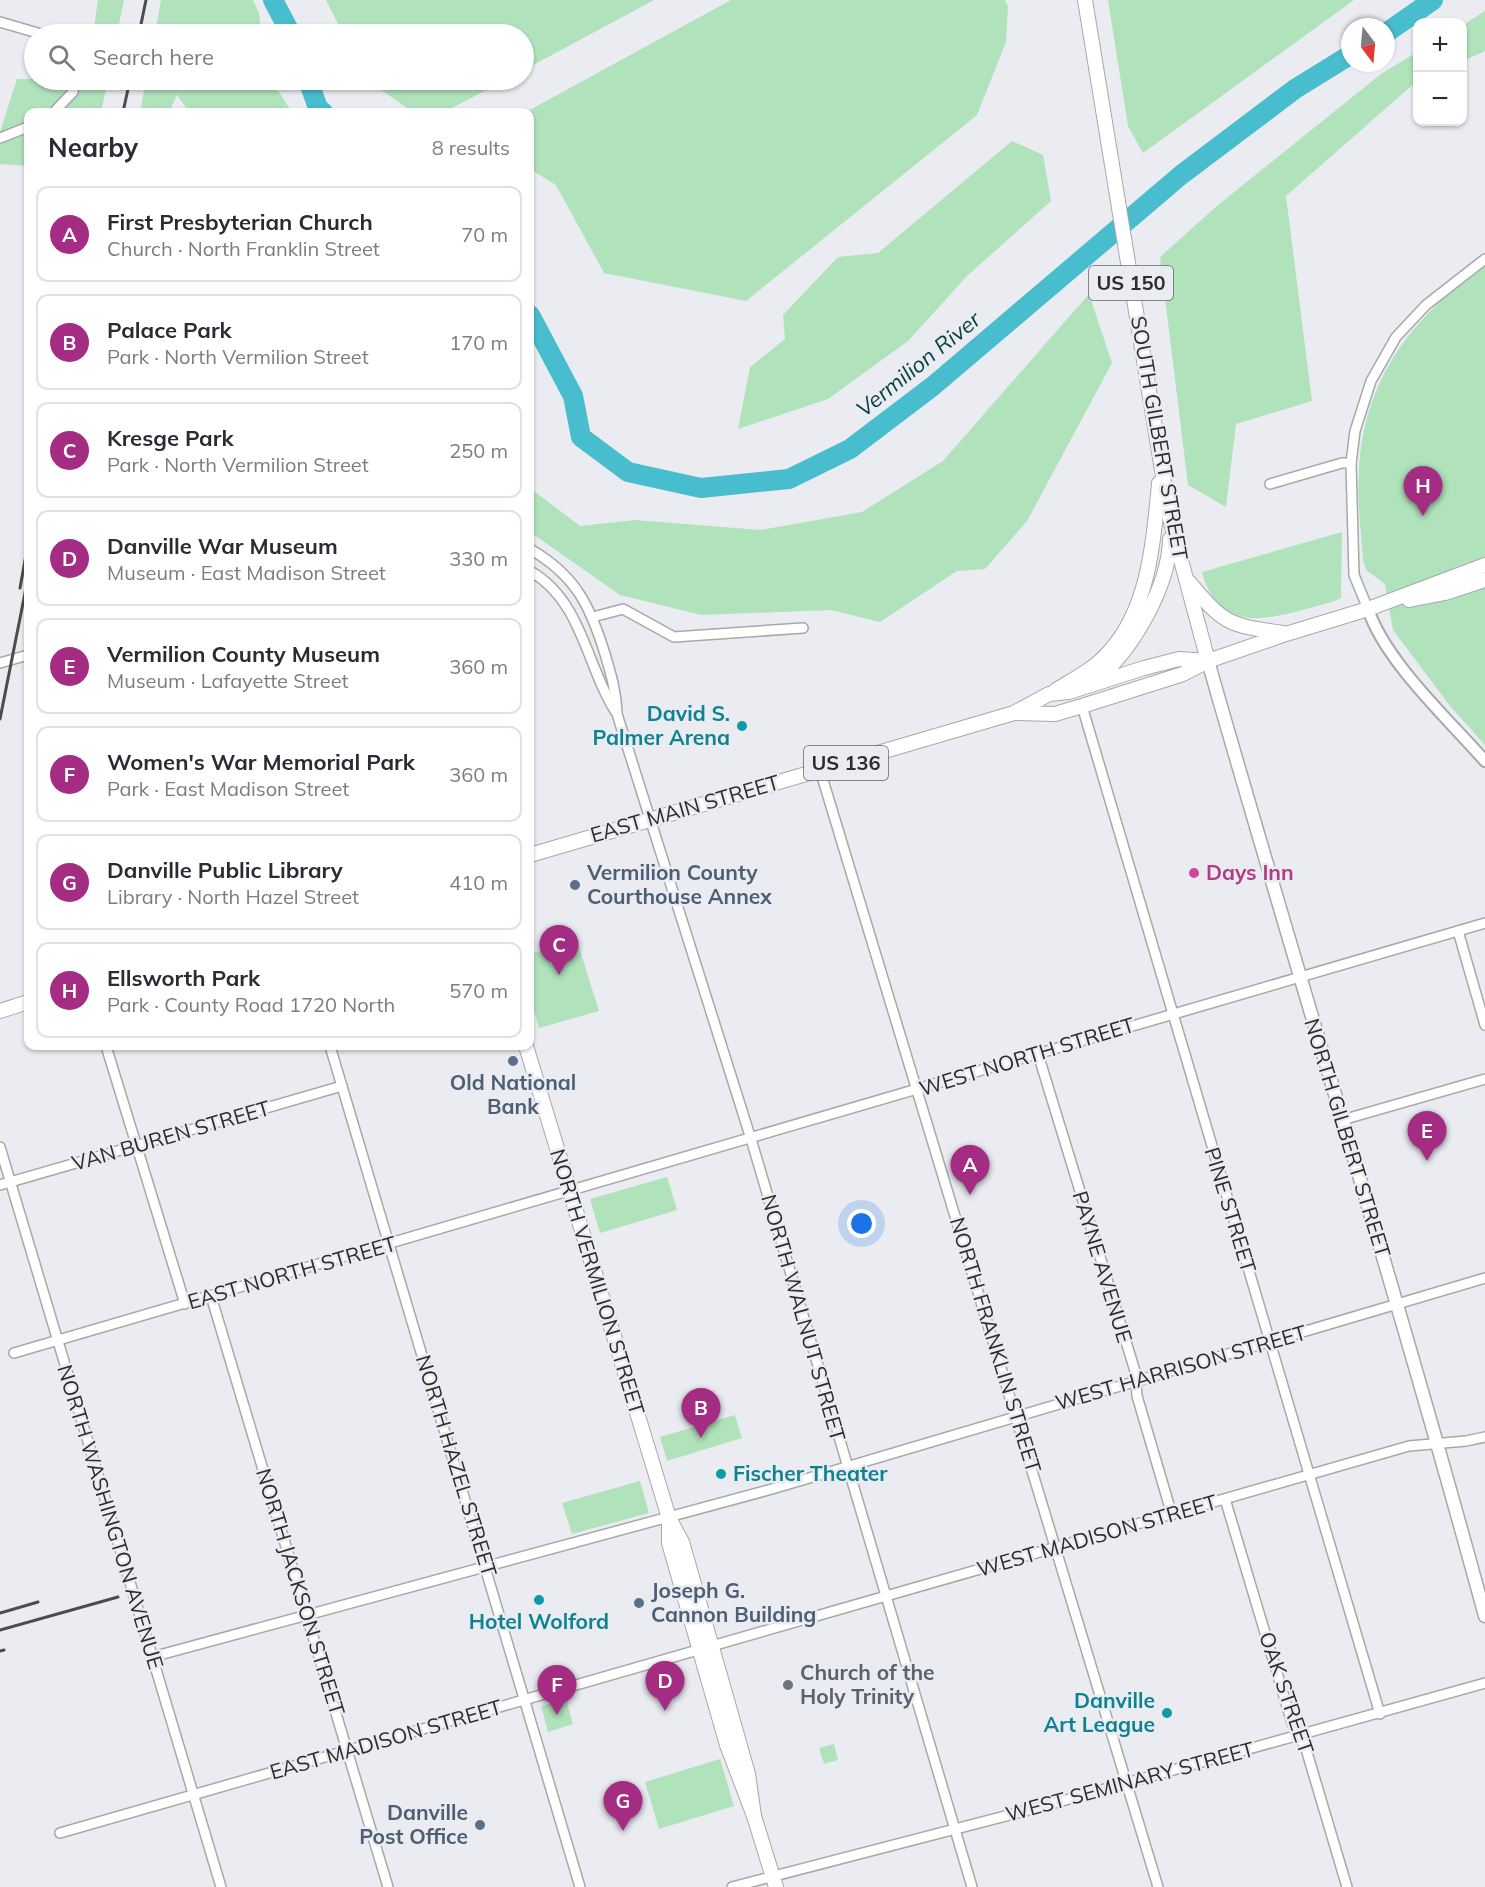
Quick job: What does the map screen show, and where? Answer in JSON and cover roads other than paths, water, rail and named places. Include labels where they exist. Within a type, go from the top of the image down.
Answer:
[{"type":"main road","name":"SOUTH GILBERT STREET","points":[[1085,0],[1170,519],[1208,661]]},
{"type":"main road","points":[[1049,694],[1087,672],[1109,652],[1124,631],[1136,608],[1156,522],[1160,462]]},
{"type":"main road","points":[[1014,713],[1053,704],[1077,695],[1108,670],[1129,645],[1144,619],[1170,554],[1170,519]]},
{"type":"main road","points":[[1208,661],[1368,609],[1485,565]]},
{"type":"main road","points":[[1185,577],[1216,614],[1227,622],[1286,634]]},
{"type":"main road","points":[[1368,609],[1445,593],[1485,580]]},
{"type":"main road","name":"EAST MAIN STREET","points":[[534,854],[1014,713],[1049,694],[1069,692],[1179,659],[1208,661]]},
{"type":"main road","name":"EAST MAIN STREET","points":[[1014,713],[1054,714],[1183,674],[1208,661]]},
{"type":"main road","name":"NORTH GILBERT STREET","points":[[1208,661],[1299,977],[1397,1304],[1485,1616]]},
{"type":"main road","points":[[0,1011],[24,1003]]},
{"type":"main road","name":"NORTH VERMILION STREET","points":[[527,1050],[669,1518],[682,1542],[706,1649],[748,1774],[754,1816],[775,1882]]},
{"type":"street","points":[[0,22],[24,29]]},
{"type":"street","points":[[58,108],[73,90]]},
{"type":"street","points":[[0,138],[24,129]]},
{"type":"street","points":[[1485,260],[1426,305],[1395,337],[1371,381],[1356,431],[1351,463],[1354,575],[1375,629],[1401,664],[1485,761]]},
{"type":"street","points":[[1270,484],[1342,463],[1351,463]]},
{"type":"street","points":[[534,552],[564,574],[579,591],[593,617],[616,690],[617,714]]},
{"type":"street","points":[[534,573],[562,600],[577,622],[603,693],[617,714]]},
{"type":"street","points":[[593,617],[623,609],[674,637],[803,628]]},
{"type":"street","points":[[0,663],[24,656]]},
{"type":"street","name":"PINE STREET","points":[[1082,706],[1380,1714]]},
{"type":"street","name":"NORTH WALNUT STREET","points":[[617,714],[752,1139],[846,1468],[972,1887]]},
{"type":"street","name":"NORTH FRANKLIN STREET","points":[[820,770],[1158,1887]]},
{"type":"street","name":"WEST NORTH STREET","points":[[569,1191],[1485,923]]},
{"type":"street","points":[[1458,931],[1485,1025]]},
{"type":"street","points":[[107,1050],[185,1304]]},
{"type":"street","name":"NORTH HAZEL STREET","points":[[331,1050],[580,1887]]},
{"type":"street","name":"PAYNE AVENUE","points":[[1038,1054],[1135,1371],[1137,1396],[1172,1515]]},
{"type":"street","points":[[1342,1120],[1485,1079]]},
{"type":"street","name":"VAN BUREN STREET","points":[[0,1185],[342,1086]]},
{"type":"street","name":"NORTH WASHINGTON AVENUE","points":[[0,1147],[221,1887]]},
{"type":"street","name":"EAST NORTH STREET","points":[[14,1353],[569,1191]]},
{"type":"street","name":"WEST HARRISON STREET","points":[[152,1657],[846,1468],[1485,1278]]},
{"type":"street","name":"NORTH JACKSON STREET","points":[[211,1296],[388,1887]]},
{"type":"street","name":"WEST MADISON STREET","points":[[706,1649],[1409,1446],[1485,1437]]},
{"type":"street","name":"OAK STREET","points":[[1225,1499],[1292,1723],[1306,1749],[1347,1887]]},
{"type":"street","name":"EAST MADISON STREET","points":[[60,1833],[706,1649]]},
{"type":"street","name":"WEST SEMINARY STREET","points":[[732,1887],[775,1882],[1485,1683]]},
{"type":"waterway","name":"Vermilion River","points":[[273,0],[286,24]]},
{"type":"waterway","name":"Vermilion River","points":[[1395,27],[1433,0]]},
{"type":"waterway","name":"Vermilion River","points":[[534,323],[573,396],[581,437],[628,472],[701,488],[789,479],[850,449],[933,386],[1181,175],[1295,89],[1341,61]]},
{"type":"waterway","name":"Vermilion River","points":[[312,90],[318,108]]},
{"type":"railway","points":[[141,24],[146,0]]},
{"type":"railway","points":[[124,108],[128,90]]},
{"type":"railway","points":[[20,588],[24,566]]},
{"type":"railway","points":[[0,719],[24,598]]},
{"type":"railway","points":[[0,1630],[118,1597]]},
{"type":"railway","points":[[0,1613],[38,1602]]},
{"type":"railway","points":[[0,1651],[4,1650]]},
{"type":"place","name":"Ellsworth Park","points":[[1423,516]]},
{"type":"place","name":"David S. Palmer Arena","points":[[742,726]]},
{"type":"place","name":"Days Inn","points":[[1194,873]]},
{"type":"place","name":"Vermilion County Courthouse Annex","points":[[575,885]]},
{"type":"place","name":"Kresge Park","points":[[559,975]]},
{"type":"place","name":"Old National Bank","points":[[513,1061]]},
{"type":"place","name":"Vermilion County Museum","points":[[1427,1161]]},
{"type":"place","name":"First Presbyterian Church","points":[[970,1195]]},
{"type":"place","name":"Palace Park","points":[[701,1438]]},
{"type":"place","name":"Fischer Theater","points":[[721,1474]]},
{"type":"place","name":"Hotel Wolford","points":[[539,1600]]},
{"type":"place","name":"Joseph G. Cannon Building","points":[[639,1603]]},
{"type":"place","name":"Church of the Holy Trinity","points":[[788,1685]]},
{"type":"place","name":"Danville War Museum","points":[[665,1711]]},
{"type":"place","name":"Danville Art League","points":[[1167,1713]]},
{"type":"place","name":"Women's War Memorial Park","points":[[557,1715]]},
{"type":"place","name":"Danville Post Office","points":[[480,1825]]},
{"type":"place","name":"Danville Public Library","points":[[623,1831]]}]
